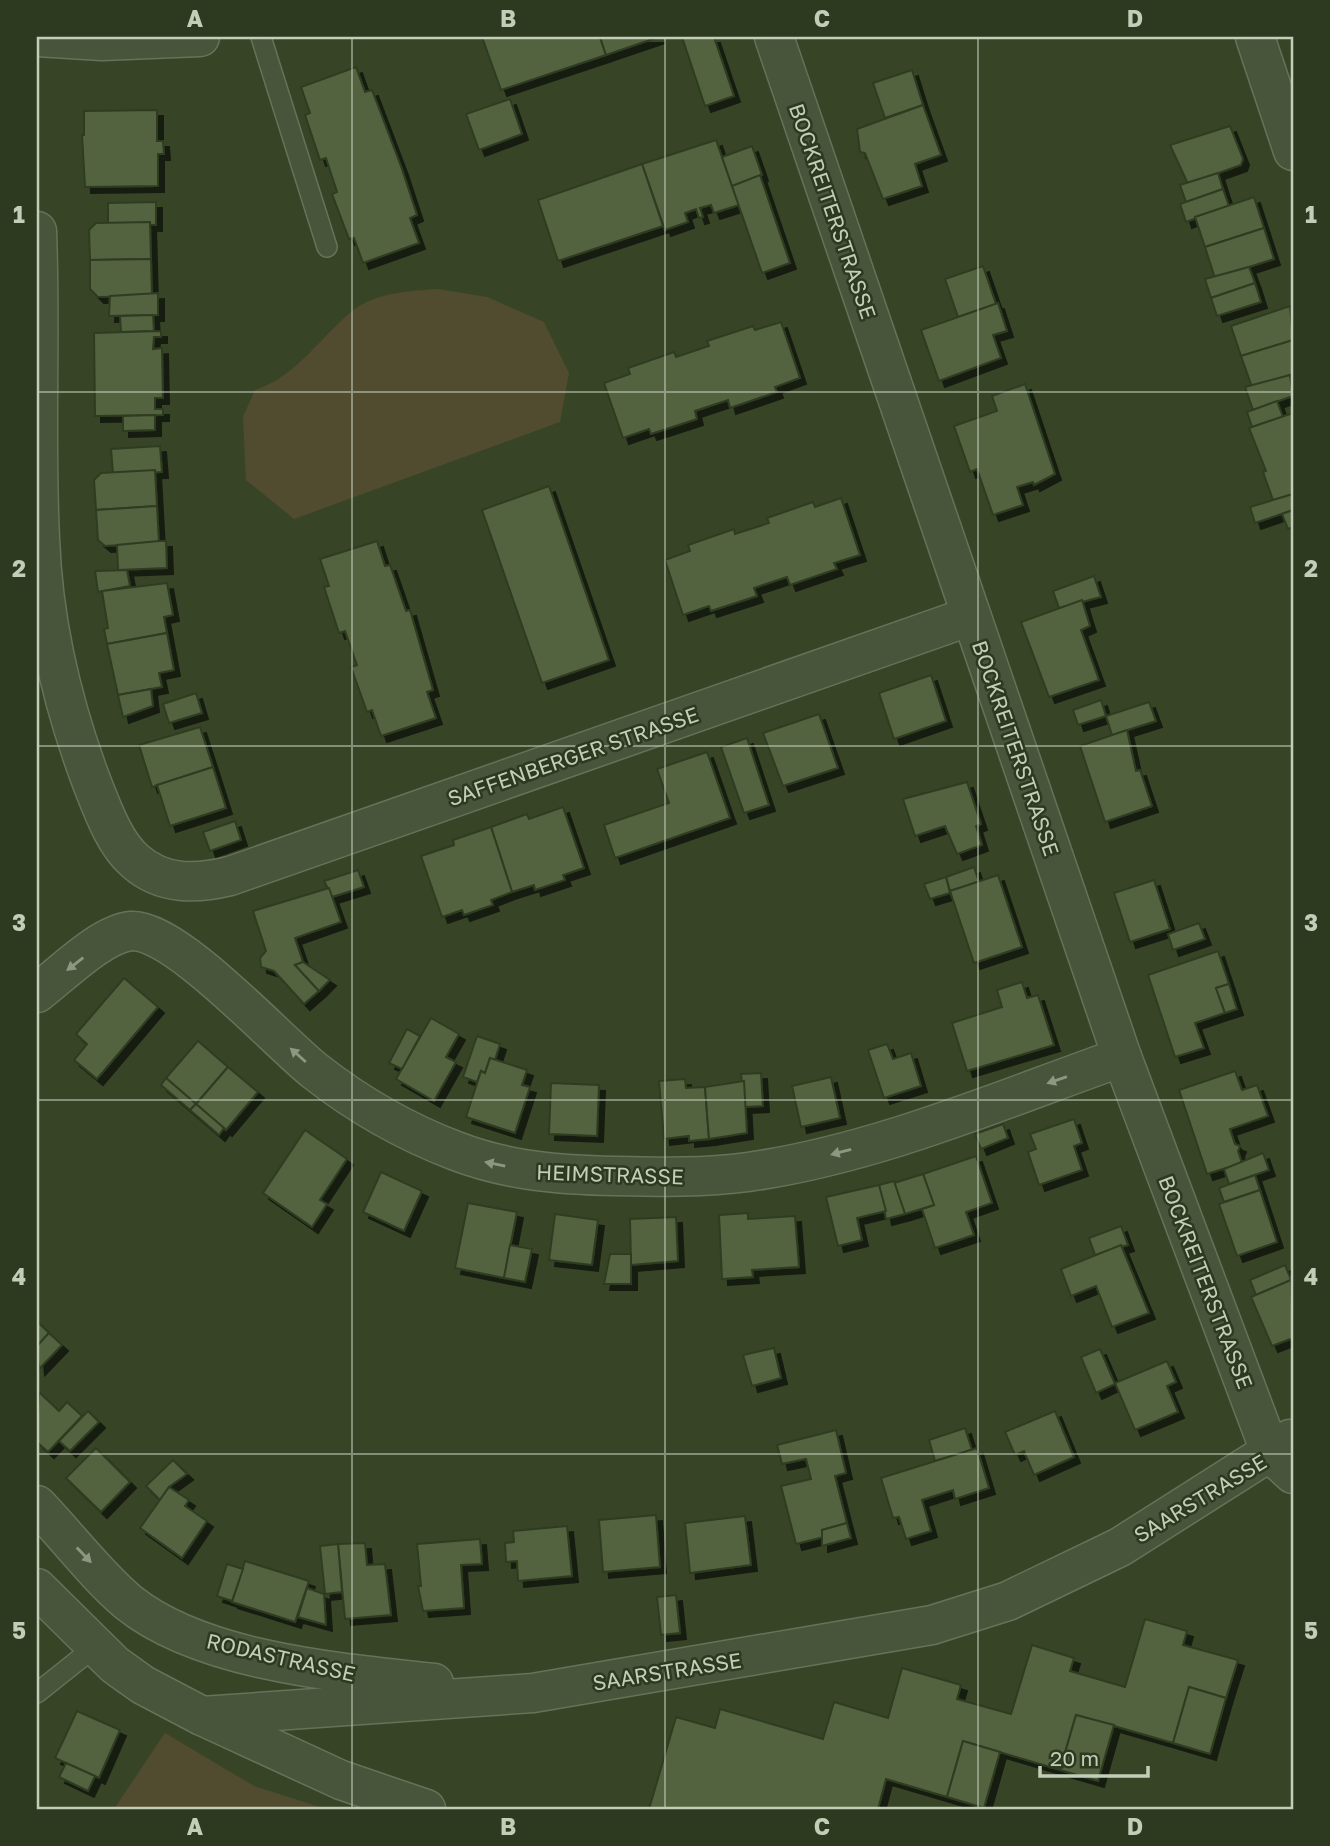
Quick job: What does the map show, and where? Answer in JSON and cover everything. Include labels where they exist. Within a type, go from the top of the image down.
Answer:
[{"type":"street","points":[[37,37],[102,41],[200,37]]},
{"type":"street","name":"BOCKREITERSTRASSE","points":[[774,37],[1122,1058],[1286,1455]]},
{"type":"street","points":[[1255,37],[1293,150]]},
{"type":"street","points":[[37,248],[43,626]]},
{"type":"street","name":"SAFFENBERGER STRASSE","points":[[43,626],[72,730],[99,801],[123,848],[153,874],[172,880],[206,882],[230,876],[971,616]]},
{"type":"street","name":"HEIMSTRASSE","points":[[37,993],[114,934],[135,931],[154,935],[203,970],[316,1071],[386,1119],[484,1161],[551,1175],[691,1177],[807,1161],[880,1142],[1122,1058]]},
{"type":"street","name":"SAARSTRASSE","points":[[202,1716],[533,1693],[932,1625],[1008,1601],[1120,1547],[1286,1455]]},
{"type":"street","name":"RODASTRASSE","points":[[37,1505],[129,1602],[180,1632],[220,1647],[337,1673],[533,1693]]},
{"type":"street","points":[[37,1588],[96,1646],[143,1685],[202,1716],[341,1780],[426,1809]]},
{"type":"lane","points":[[261,37],[327,247]]},
{"type":"lane","points":[[37,1693],[96,1646]]},
{"type":"shaded area","points":[[438,289],[487,297],[544,322],[569,373],[560,422],[294,519],[246,480],[243,417],[255,390],[284,376],[343,319],[364,303],[395,293]]},
{"type":"shaded area","points":[[165,1733],[254,1786],[326,1809],[114,1809]]},
{"type":"building","points":[[482,37],[600,37],[606,55],[501,90]]},
{"type":"building","points":[[600,37],[659,37],[606,55]]},
{"type":"building","points":[[682,37],[714,37],[734,96],[705,106]]},
{"type":"building","points":[[356,67],[365,92],[372,90],[402,169],[417,215],[410,218],[419,243],[363,263],[354,238],[349,239],[332,194],[337,192],[326,158],[320,160],[305,115],[310,113],[301,87]]},
{"type":"building","points":[[912,70],[923,105],[885,118],[873,83]]},
{"type":"building","points":[[510,99],[522,134],[479,150],[466,114]]},
{"type":"building","points":[[923,105],[941,155],[915,164],[922,186],[883,199],[865,153],[860,152],[857,129]]},
{"type":"building","points":[[157,110],[157,141],[163,141],[164,154],[158,154],[158,186],[85,187],[82,135],[84,111]]},
{"type":"building","points":[[1230,126],[1243,159],[1241,165],[1188,184],[1170,145]]},
{"type":"building","points":[[716,140],[739,205],[714,213],[711,205],[700,208],[703,217],[699,218],[696,209],[685,213],[688,222],[665,230],[642,164]]},
{"type":"building","points":[[752,146],[762,175],[732,186],[722,157]]},
{"type":"building","points":[[642,164],[663,226],[558,261],[538,200]]},
{"type":"building","points":[[1218,173],[1223,189],[1186,202],[1180,185]]},
{"type":"building","points":[[760,175],[790,263],[762,273],[732,186]]},
{"type":"building","points":[[1223,189],[1229,206],[1186,222],[1180,204]]},
{"type":"building","points":[[1254,197],[1264,228],[1205,247],[1195,217]]},
{"type":"building","points":[[156,202],[156,225],[108,223],[108,203]]},
{"type":"building","points":[[150,222],[151,259],[90,260],[89,230],[96,223]]},
{"type":"building","points":[[1264,228],[1274,259],[1215,278],[1205,247]]},
{"type":"building","points":[[151,259],[152,296],[98,297],[90,289],[90,260]]},
{"type":"building","points":[[983,266],[996,304],[958,317],[945,279]]},
{"type":"building","points":[[1249,267],[1255,283],[1211,298],[1205,279]]},
{"type":"building","points":[[1255,283],[1261,302],[1217,316],[1211,298]]},
{"type":"building","points":[[158,293],[158,315],[109,316],[110,296]]},
{"type":"building","points":[[998,303],[1007,331],[993,335],[1001,358],[939,381],[921,330]]},
{"type":"building","points":[[1290,306],[1293,340],[1241,356],[1231,326]]},
{"type":"building","points":[[153,315],[154,331],[121,332],[120,316]]},
{"type":"building","points":[[781,322],[800,378],[775,387],[777,392],[730,408],[728,400],[695,411],[697,419],[651,434],[649,429],[623,438],[604,383],[630,374],[628,368],[674,352],[676,357],[709,346],[707,341],[753,326],[755,330]]},
{"type":"building","points":[[161,331],[161,337],[154,337],[153,349],[162,348],[163,398],[155,398],[155,409],[163,409],[163,415],[95,416],[94,333]]},
{"type":"building","points":[[1293,340],[1293,374],[1252,387],[1241,356]]},
{"type":"building","points":[[1290,375],[1293,396],[1253,410],[1245,387]]},
{"type":"building","points":[[1025,384],[1055,474],[1034,485],[1033,482],[1017,487],[1023,505],[993,515],[977,469],[970,472],[954,426],[997,411],[992,396]]},
{"type":"building","points":[[1277,401],[1283,417],[1252,427],[1247,412]]},
{"type":"building","points":[[1293,413],[1293,494],[1273,500],[1263,472],[1266,471],[1249,428]]},
{"type":"building","points":[[155,415],[155,430],[123,431],[123,416]]},
{"type":"building","points":[[160,446],[162,472],[113,473],[111,449]]},
{"type":"building","points":[[155,470],[157,506],[96,510],[94,480],[101,473]]},
{"type":"building","points":[[549,486],[609,660],[542,683],[482,510]]},
{"type":"building","points":[[1293,494],[1293,510],[1255,523],[1250,507]]},
{"type":"building","points":[[841,498],[860,555],[834,563],[837,569],[790,585],[787,577],[754,588],[757,596],[711,611],[709,606],[683,615],[665,560],[690,551],[688,545],[734,529],[735,534],[769,523],[767,518],[813,502],[815,507]]},
{"type":"building","points":[[157,506],[159,543],[105,546],[98,540],[96,510]]},
{"type":"building","points":[[1293,510],[1293,527],[1288,529],[1282,514]]},
{"type":"building","points":[[166,541],[167,568],[118,570],[117,545]]},
{"type":"building","points":[[377,541],[385,566],[390,565],[406,611],[410,610],[433,690],[427,692],[436,718],[381,736],[372,710],[367,712],[351,667],[357,665],[345,631],[339,633],[324,587],[329,586],[320,559]]},
{"type":"building","points":[[127,570],[130,586],[98,592],[95,571]]},
{"type":"building","points":[[1094,576],[1101,597],[1059,608],[1053,591]]},
{"type":"building","points":[[167,583],[173,615],[164,617],[167,633],[107,644],[104,629],[108,628],[102,591]]},
{"type":"building","points":[[1082,600],[1090,626],[1081,630],[1099,680],[1049,697],[1021,622]]},
{"type":"building","points":[[167,633],[174,670],[159,673],[162,687],[118,695],[107,644]]},
{"type":"building","points":[[931,675],[946,721],[894,739],[879,693]]},
{"type":"building","points":[[151,689],[153,706],[123,717],[118,695]]},
{"type":"building","points":[[196,693],[202,713],[169,723],[163,704]]},
{"type":"building","points":[[1101,700],[1106,716],[1078,725],[1073,710]]},
{"type":"building","points":[[1149,702],[1156,721],[1112,735],[1106,716]]},
{"type":"building","points":[[819,714],[838,768],[783,786],[763,733]]},
{"type":"building","points":[[200,727],[213,767],[152,787],[139,745]]},
{"type":"building","points":[[1127,730],[1136,771],[1140,770],[1152,806],[1105,822],[1080,746]]},
{"type":"building","points":[[747,738],[769,805],[744,813],[721,747]]},
{"type":"building","points":[[707,752],[730,818],[615,858],[604,825],[669,803],[657,769]]},
{"type":"building","points":[[213,767],[226,808],[170,826],[157,785]]},
{"type":"building","points":[[967,782],[981,824],[976,826],[982,845],[957,854],[945,826],[915,836],[903,799]]},
{"type":"building","points":[[563,807],[584,868],[563,875],[565,880],[535,890],[534,885],[512,892],[491,827],[527,814],[529,819]]},
{"type":"building","points":[[235,821],[241,840],[210,851],[203,832]]},
{"type":"building","points":[[491,827],[512,892],[491,900],[493,905],[464,915],[462,910],[442,917],[421,856],[454,845],[453,840]]},
{"type":"building","points":[[974,867],[979,882],[950,891],[946,877]]},
{"type":"building","points":[[358,870],[364,887],[332,897],[324,881]]},
{"type":"building","points":[[998,875],[1022,947],[974,963],[950,891]]},
{"type":"building","points":[[946,877],[950,893],[930,899],[924,884]]},
{"type":"building","points":[[1154,880],[1170,929],[1130,942],[1114,893]]},
{"type":"building","points":[[329,888],[341,922],[295,938],[303,962],[295,965],[319,991],[304,1004],[274,971],[261,967],[260,958],[266,951],[253,911]]},
{"type":"building","points":[[1199,923],[1205,939],[1173,950],[1168,934]]},
{"type":"building","points":[[1218,951],[1229,984],[1216,988],[1225,1013],[1195,1023],[1204,1048],[1175,1057],[1148,975]]},
{"type":"building","points":[[303,962],[330,980],[319,991],[295,965]]},
{"type":"building","points":[[124,978],[158,1007],[97,1079],[74,1060],[87,1044],[76,1034]]},
{"type":"building","points":[[1022,982],[1027,998],[1038,995],[1054,1045],[967,1071],[952,1023],[1002,1007],[997,990]]},
{"type":"building","points":[[1229,984],[1237,1009],[1225,1013],[1216,988]]},
{"type":"building","points":[[431,1018],[459,1034],[446,1057],[456,1062],[434,1101],[396,1079]]},
{"type":"building","points":[[407,1029],[420,1036],[402,1069],[389,1063]]},
{"type":"building","points":[[477,1036],[500,1044],[495,1060],[490,1058],[485,1073],[481,1071],[477,1082],[463,1077]]},
{"type":"building","points":[[198,1041],[228,1067],[196,1104],[166,1078]]},
{"type":"building","points":[[887,1044],[893,1059],[911,1053],[921,1086],[884,1098],[868,1050]]},
{"type":"building","points":[[490,1058],[527,1070],[522,1085],[530,1087],[515,1133],[466,1117],[481,1071],[485,1073]]},
{"type":"building","points":[[228,1067],[258,1092],[226,1130],[196,1104]]},
{"type":"building","points":[[1235,1071],[1242,1090],[1257,1085],[1268,1116],[1230,1129],[1235,1144],[1240,1146],[1238,1151],[1242,1163],[1207,1174],[1179,1090]]},
{"type":"building","points":[[761,1073],[763,1106],[745,1107],[741,1074]]},
{"type":"building","points":[[831,1077],[840,1118],[801,1127],[792,1086]]},
{"type":"building","points":[[166,1078],[196,1104],[190,1110],[161,1085]]},
{"type":"building","points":[[685,1079],[686,1088],[705,1087],[709,1139],[689,1141],[689,1136],[664,1139],[659,1081]]},
{"type":"building","points":[[744,1081],[747,1133],[709,1139],[705,1087]]},
{"type":"building","points":[[551,1083],[599,1085],[597,1136],[549,1134]]},
{"type":"building","points":[[196,1104],[224,1128],[219,1135],[190,1110]]},
{"type":"building","points":[[1074,1119],[1082,1143],[1074,1146],[1082,1170],[1039,1185],[1028,1152],[1036,1149],[1030,1134]]},
{"type":"building","points":[[1003,1124],[1008,1138],[981,1149],[975,1134]]},
{"type":"building","points":[[305,1130],[347,1159],[320,1200],[327,1204],[312,1227],[263,1193]]},
{"type":"building","points":[[1263,1153],[1269,1170],[1229,1184],[1224,1169]]},
{"type":"building","points":[[976,1156],[992,1203],[966,1212],[974,1235],[935,1248],[922,1209],[934,1205],[923,1174]]},
{"type":"building","points":[[381,1172],[422,1191],[404,1231],[363,1212]]},
{"type":"building","points":[[923,1174],[934,1205],[905,1214],[894,1183]]},
{"type":"building","points":[[1255,1175],[1260,1190],[1224,1202],[1219,1188]]},
{"type":"building","points":[[894,1181],[905,1214],[886,1219],[879,1185]]},
{"type":"building","points":[[879,1185],[886,1211],[857,1218],[862,1240],[838,1246],[826,1197]]},
{"type":"building","points":[[1260,1190],[1277,1242],[1237,1256],[1219,1204]]},
{"type":"building","points":[[468,1203],[517,1212],[504,1278],[455,1268]]},
{"type":"building","points":[[748,1213],[748,1219],[795,1216],[799,1267],[752,1270],[753,1277],[722,1279],[719,1215]]},
{"type":"building","points":[[555,1214],[598,1220],[592,1265],[549,1260]]},
{"type":"building","points":[[676,1217],[678,1261],[631,1265],[630,1219]]},
{"type":"building","points":[[1121,1226],[1128,1245],[1095,1255],[1089,1238]]},
{"type":"building","points":[[510,1245],[532,1249],[525,1282],[504,1278]]},
{"type":"building","points":[[1121,1245],[1149,1313],[1112,1327],[1096,1286],[1071,1296],[1061,1269]]},
{"type":"building","points":[[610,1254],[631,1254],[631,1284],[604,1284]]},
{"type":"building","points":[[1285,1265],[1291,1280],[1256,1295],[1250,1280]]},
{"type":"building","points":[[1291,1280],[1293,1338],[1272,1346],[1251,1297]]},
{"type":"building","points":[[37,1321],[49,1333],[37,1346]]},
{"type":"building","points":[[49,1333],[62,1345],[39,1369],[37,1346]]},
{"type":"building","points":[[774,1348],[781,1378],[752,1386],[743,1355]]},
{"type":"building","points":[[1100,1349],[1115,1384],[1096,1393],[1081,1357]]},
{"type":"building","points":[[1167,1361],[1176,1382],[1167,1386],[1178,1412],[1135,1430],[1115,1383]]},
{"type":"building","points":[[39,1392],[59,1411],[67,1402],[82,1416],[48,1452],[37,1442]]},
{"type":"building","points":[[88,1411],[99,1422],[70,1451],[59,1441]]},
{"type":"building","points":[[1055,1411],[1074,1457],[1034,1475],[1024,1451],[1015,1455],[1005,1432]]},
{"type":"building","points":[[965,1428],[972,1450],[935,1461],[929,1440]]},
{"type":"building","points":[[836,1430],[846,1473],[835,1476],[847,1523],[822,1530],[824,1537],[796,1544],[781,1486],[811,1479],[806,1459],[782,1464],[777,1445]]},
{"type":"building","points":[[96,1448],[130,1482],[101,1512],[66,1478]]},
{"type":"building","points":[[977,1448],[989,1488],[955,1499],[953,1490],[922,1500],[931,1531],[906,1539],[899,1517],[893,1518],[881,1478]]},
{"type":"building","points":[[173,1460],[187,1474],[169,1487],[160,1500],[146,1486]]},
{"type":"building","points":[[169,1487],[189,1500],[185,1506],[207,1521],[182,1558],[140,1528]]},
{"type":"building","points":[[656,1515],[660,1567],[603,1572],[599,1520]]},
{"type":"building","points":[[745,1516],[751,1565],[690,1573],[685,1523]]},
{"type":"building","points":[[847,1523],[851,1538],[822,1546],[822,1530]]},
{"type":"building","points":[[567,1526],[572,1576],[518,1581],[517,1561],[506,1562],[505,1543],[514,1542],[513,1531]]},
{"type":"building","points":[[480,1539],[482,1564],[461,1565],[464,1608],[423,1611],[418,1586],[421,1586],[417,1544]]},
{"type":"building","points":[[365,1543],[367,1565],[385,1564],[391,1615],[345,1619],[338,1544]]},
{"type":"building","points":[[338,1544],[342,1592],[325,1594],[320,1546]]},
{"type":"building","points":[[245,1561],[309,1581],[295,1622],[232,1602]]},
{"type":"building","points":[[227,1564],[243,1569],[232,1601],[217,1596]]},
{"type":"building","points":[[307,1588],[324,1594],[326,1625],[298,1617]]},
{"type":"building","points":[[676,1595],[680,1633],[661,1635],[657,1597]]},
{"type":"building","points":[[1145,1619],[1187,1631],[1183,1645],[1238,1660],[1226,1698],[1189,1687],[1173,1743],[1076,1715],[1060,1770],[963,1741],[947,1797],[886,1779],[878,1809],[649,1809],[676,1717],[715,1728],[720,1709],[823,1739],[834,1702],[888,1718],[902,1668],[961,1685],[957,1699],[1011,1714],[1032,1645],[1074,1658],[1070,1671],[1125,1687]]},
{"type":"building","points":[[1189,1687],[1226,1698],[1210,1754],[1173,1743]]},
{"type":"building","points":[[77,1711],[120,1730],[99,1778],[55,1758]]},
{"type":"building","points":[[1076,1715],[1114,1725],[1098,1781],[1060,1770]]},
{"type":"building","points":[[963,1741],[1000,1752],[984,1808],[947,1797]]},
{"type":"building","points":[[66,1763],[95,1776],[88,1791],[59,1777]]}]
